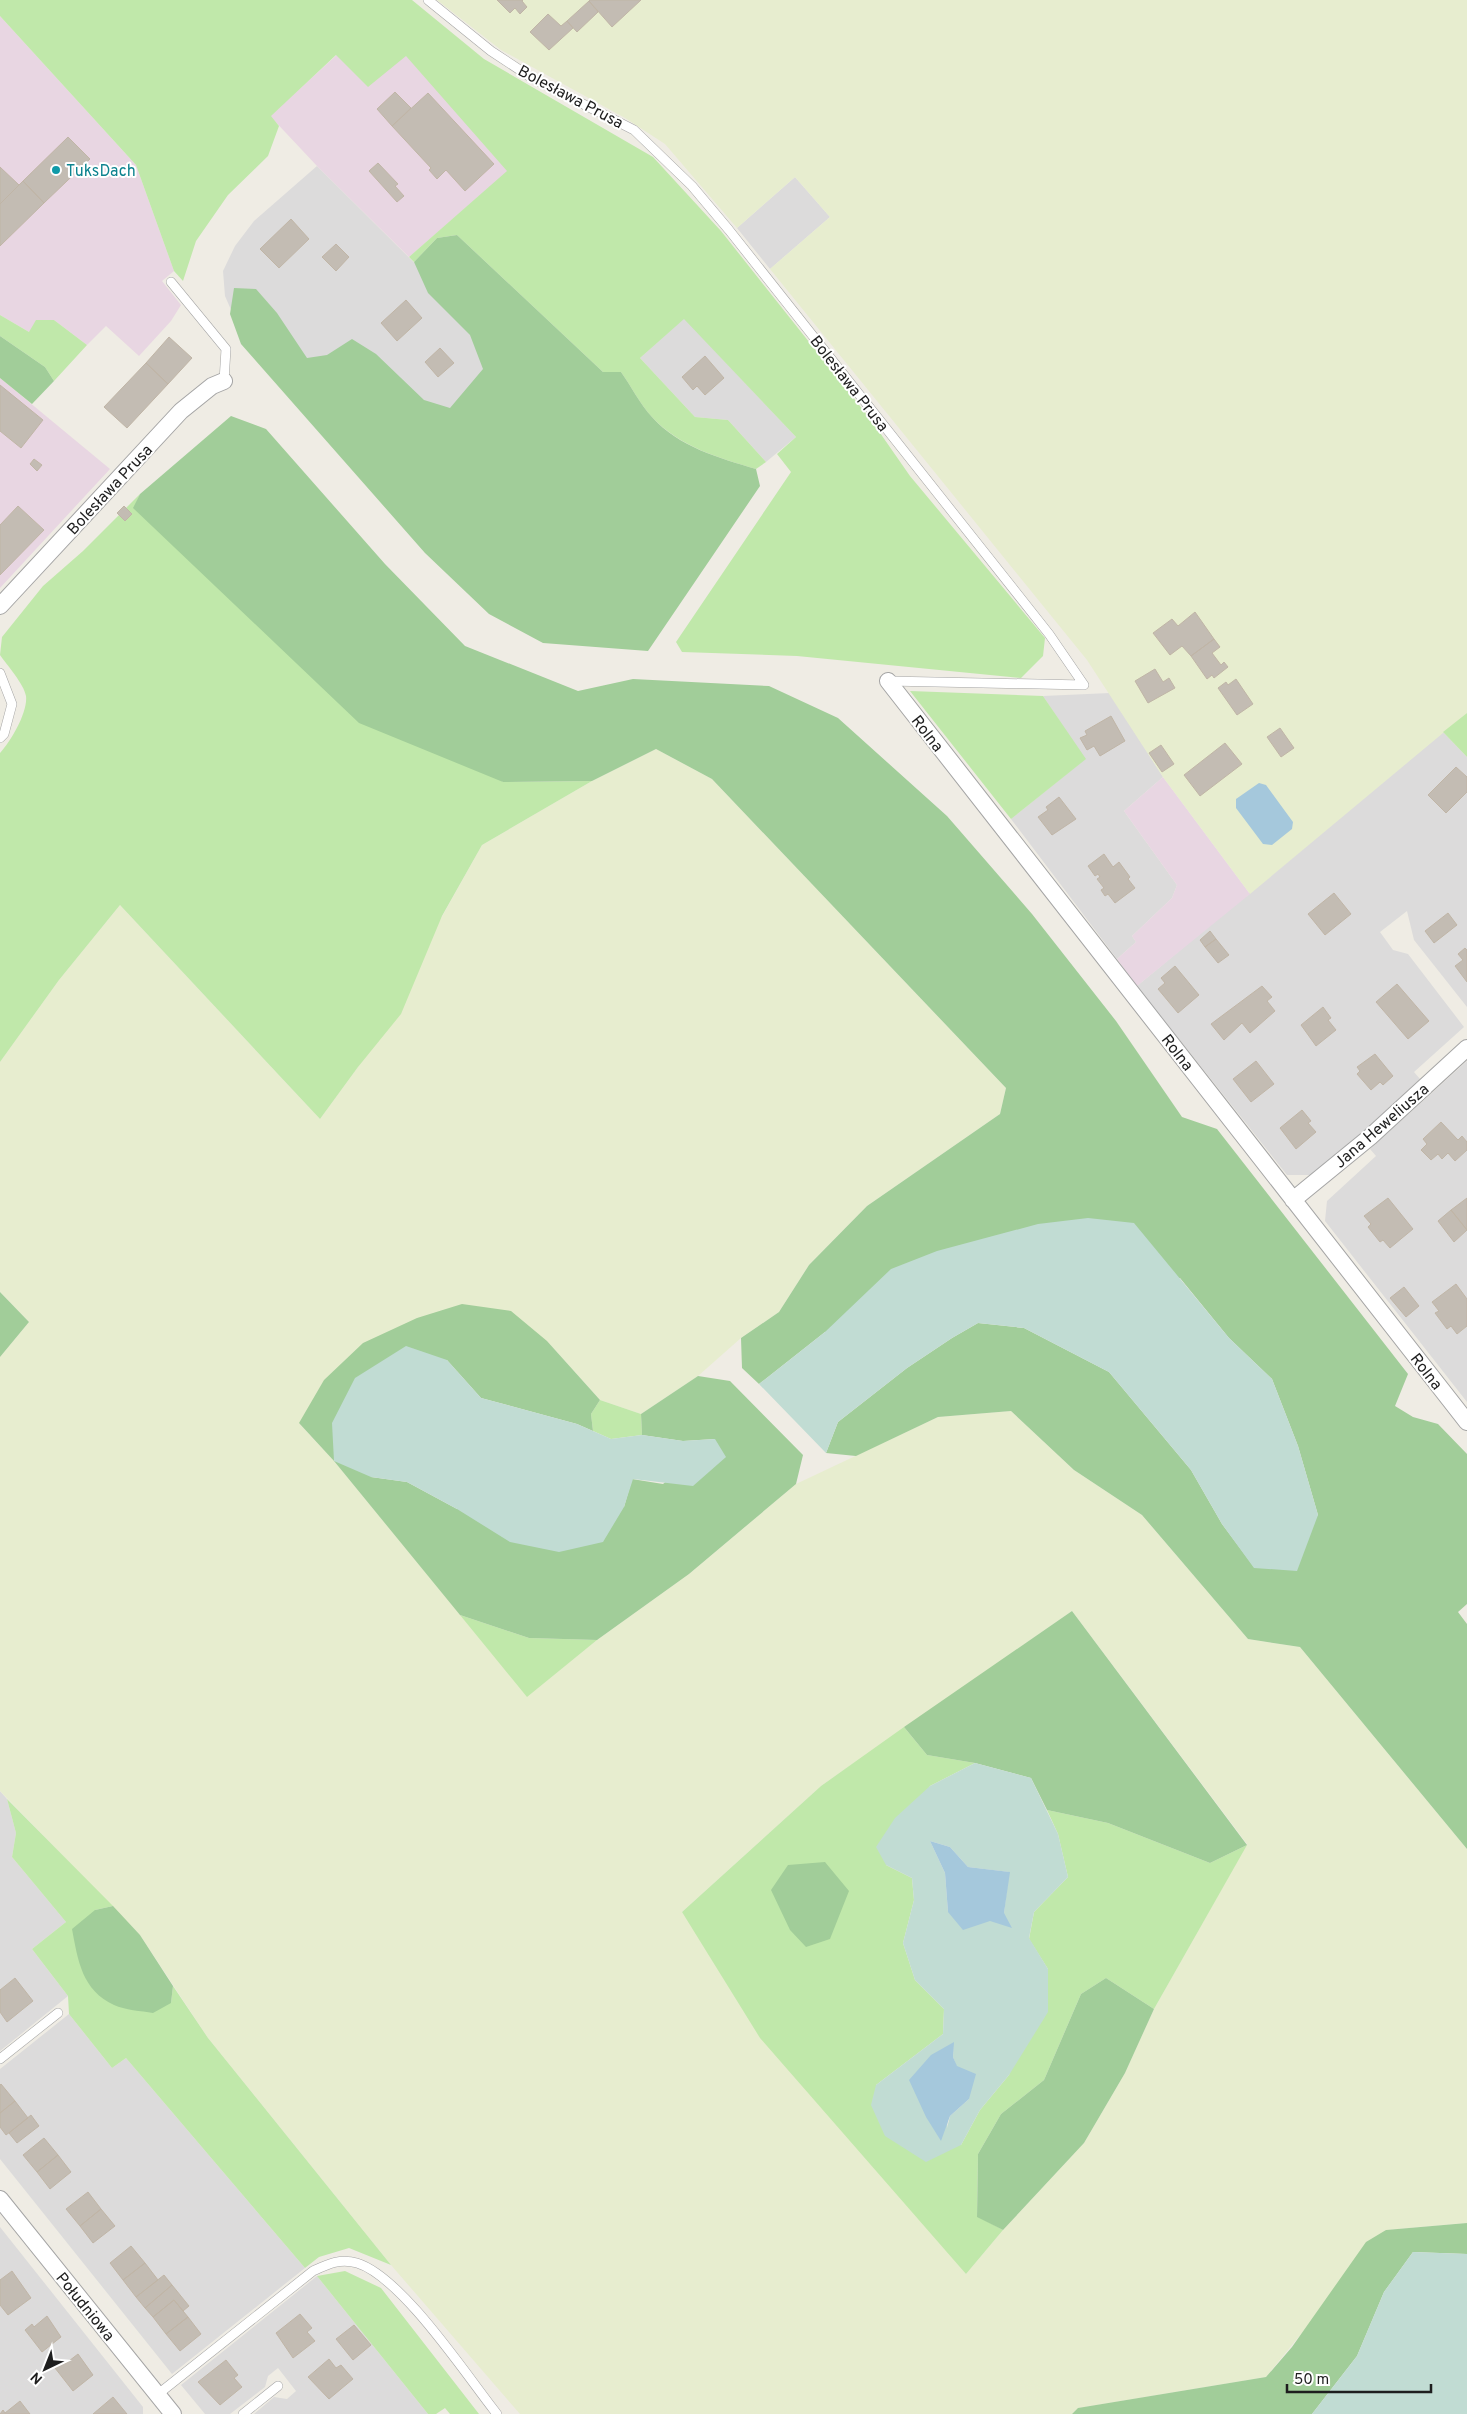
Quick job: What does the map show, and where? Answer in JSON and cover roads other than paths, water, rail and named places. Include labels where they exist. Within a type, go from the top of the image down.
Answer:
[{"type":"street","name":"Bolesława Prusa","points":[[0,606],[181,411],[212,386],[224,381]]},
{"type":"street","name":"Rolna","points":[[888,681],[1467,1422]]},
{"type":"street","name":"Jana Heweliusza","points":[[1293,1200],[1370,1137],[1467,1048]]},
{"type":"street","name":"Południowa","points":[[0,2198],[172,2414]]},
{"type":"lane","name":"Bolesława Prusa","points":[[428,0],[491,51],[532,78],[634,130],[681,174],[735,238],[1042,626],[1084,685],[888,681]]},
{"type":"lane","points":[[171,282],[226,349],[224,381]]},
{"type":"lane","points":[[0,673],[12,704],[4,734],[0,738]]},
{"type":"lane","points":[[0,2060],[58,2013]]},
{"type":"lane","points":[[157,2395],[313,2271],[333,2261],[357,2263],[372,2272],[410,2302],[497,2414]]},
{"type":"lane","points":[[243,2414],[278,2386]]},
{"type":"place","name":"TuksDach","points":[[56,170]]}]
